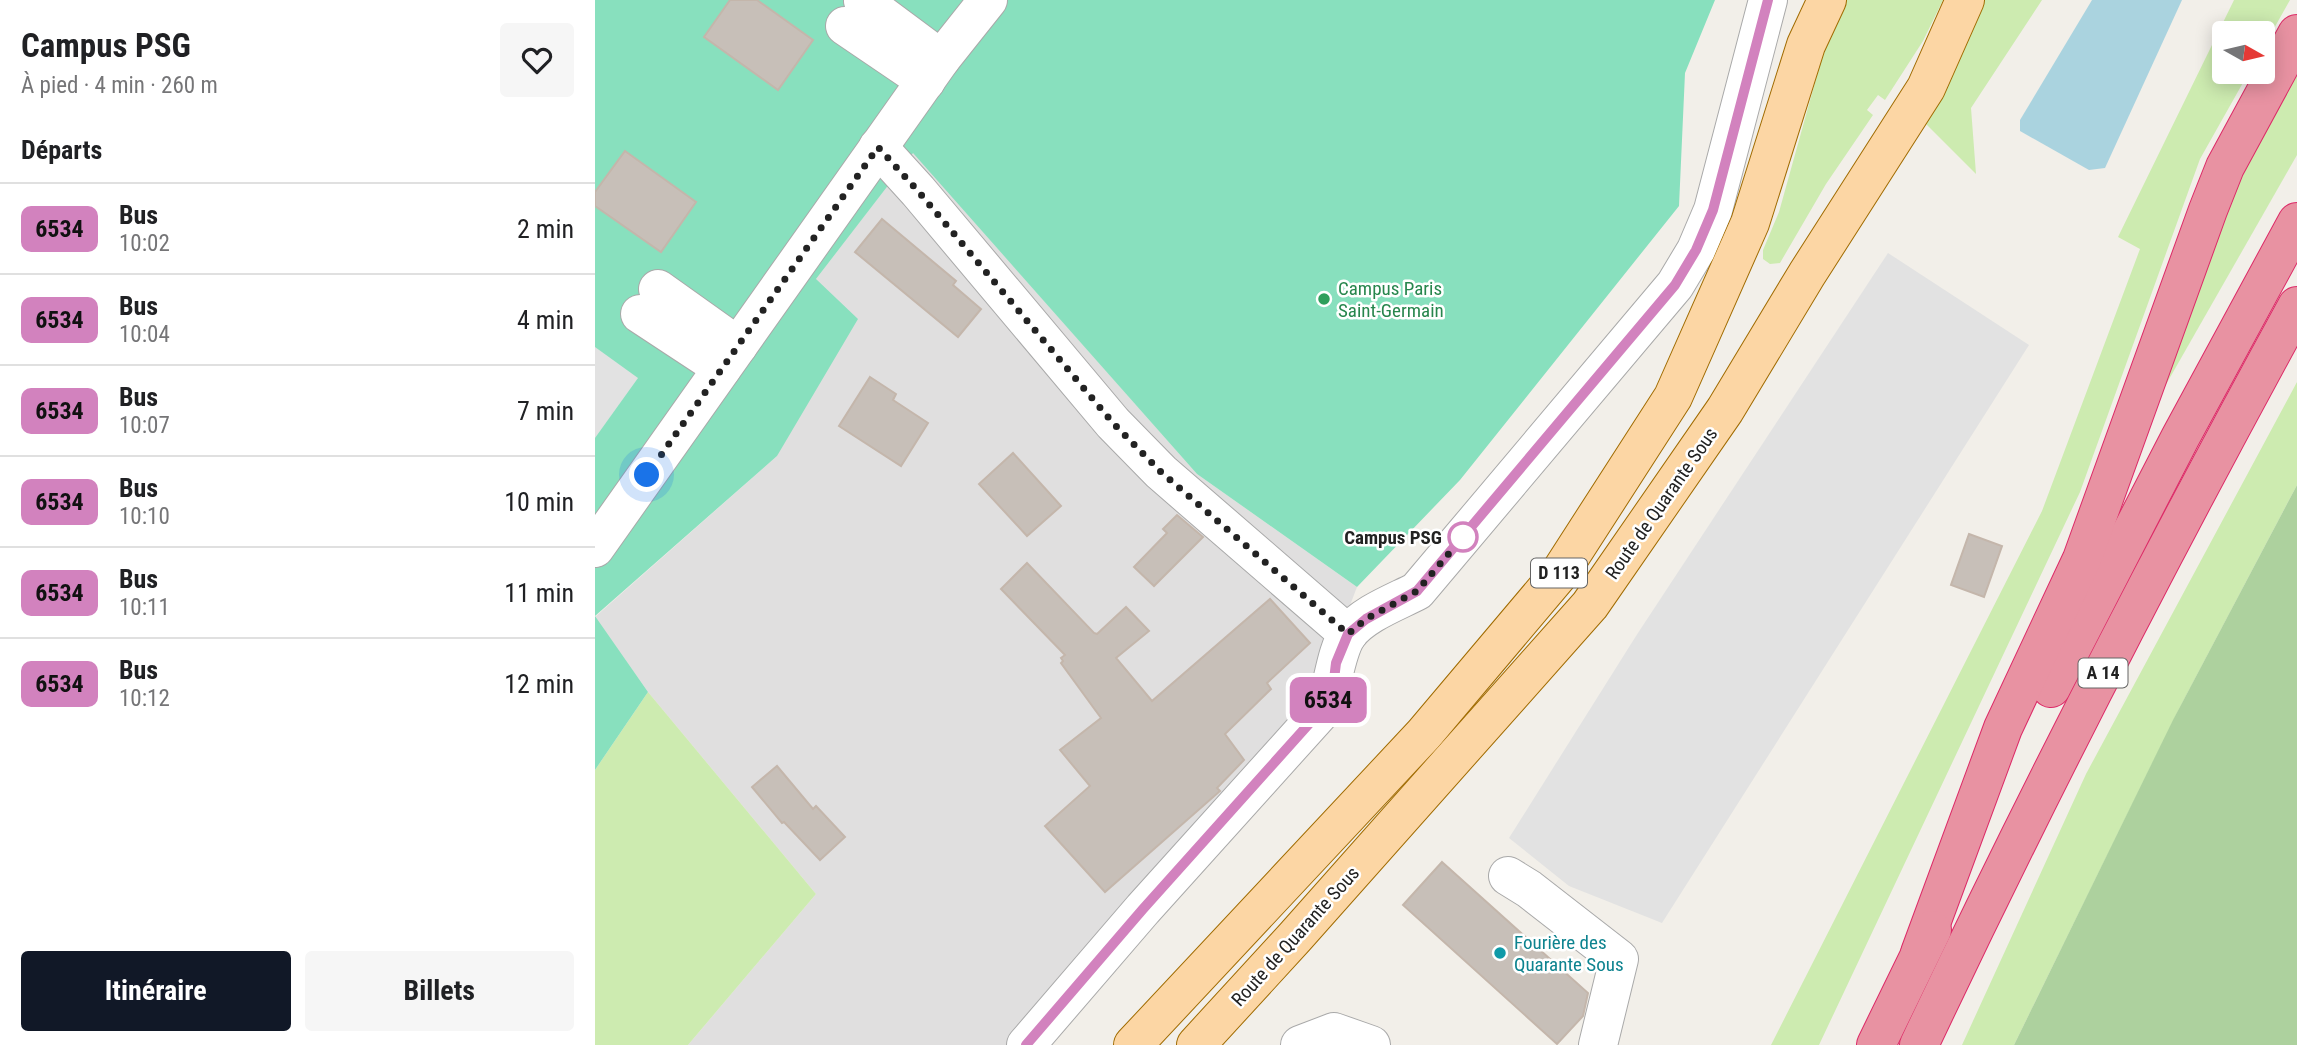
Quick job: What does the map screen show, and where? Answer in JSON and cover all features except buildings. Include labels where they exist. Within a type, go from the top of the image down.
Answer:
[{"type":"highway","points":[[1920,953],[2003,728],[2082,559],[2225,166],[2297,34]]},
{"type":"highway","name":"A 14","points":[[1877,1045],[2041,707],[2297,222]]},
{"type":"highway","name":"A 14","points":[[1919,1045],[2071,737],[2220,446],[2297,306]]},
{"type":"main road","name":"D 113","points":[[1133,1045],[1423,734],[1559,573],[1674,397],[1750,223],[1806,45],[1827,0]]},
{"type":"main road","name":"Route de Quarante Sous","points":[[1196,1045],[1296,937],[1590,605],[1725,410],[1807,274],[1926,88],[1965,0]]},
{"type":"street","points":[[595,548],[933,70],[988,0]]},
{"type":"street","points":[[1026,1045],[1143,909],[1325,706],[1333,688],[1336,663],[1348,634],[1366,619],[1417,591],[1675,285],[1696,250],[1713,210],[1768,0]]},
{"type":"street","points":[[854,13],[933,70]]},
{"type":"street","points":[[878,147],[1113,423],[1161,472],[1348,634]]},
{"type":"street","points":[[649,301],[730,358]]},
{"type":"street","points":[[1508,876],[1529,889],[1619,959],[1598,1045]]},
{"type":"street","points":[[1300,1045],[1333,1032],[1371,1045]]},
{"type":"shaded area","points":[[913,152],[1197,474],[1357,587],[1307,717],[1015,1045],[688,1045],[816,894],[648,692],[595,617],[777,456],[816,279]]},
{"type":"shaded area","points":[[1888,253],[2029,345],[1662,923],[1569,886],[1509,838],[1636,636]]},
{"type":"shaded area","points":[[595,347],[638,378],[595,438]]},
{"type":"green space","name":"Campus Paris Saint-Germain","points":[[595,0],[1715,0],[1685,73],[1679,206],[1460,480],[1357,587],[1197,474],[913,153],[816,279],[858,319],[777,456],[595,616]]},
{"type":"green space","points":[[1838,0],[1943,0],[1923,41],[1885,100],[1878,95],[1867,110],[1873,115],[1826,184],[1780,263],[1770,264],[1763,259],[1763,250],[1779,212]]},
{"type":"green space","points":[[1984,0],[2042,0],[1971,108],[1976,174],[1919,117],[1966,40]]},
{"type":"green space","points":[[2234,0],[2290,0],[2275,27],[2275,21],[2224,21]]},
{"type":"green space","points":[[2212,45],[2212,84],[2242,84],[2200,159],[2080,492],[1819,1045],[1771,1045],[2042,511],[2140,249],[2118,237]]},
{"type":"green space","points":[[2297,69],[2297,155],[2156,402],[2246,160]]},
{"type":"green space","points":[[2297,382],[2297,485],[2180,707],[2014,1045],[1962,1045],[2086,774]]},
{"type":"green space","points":[[2297,485],[2297,1045],[2014,1045],[2173,720]]},
{"type":"green space","points":[[595,616],[648,692],[595,770]]},
{"type":"green space","points":[[648,692],[816,894],[688,1045],[595,1045],[595,770]]},
{"type":"water","points":[[2092,0],[2182,0],[2105,168],[2089,170],[2020,131],[2020,120]]},
{"type":"bus line","name":"6534","points":[[1026,1045],[1143,909],[1325,706],[1333,688],[1336,663],[1348,634],[1366,619],[1417,591],[1675,285],[1696,250],[1713,210],[1768,0]]},
{"type":"place","name":"Campus Paris Saint-Germain","points":[[1324,299]]},
{"type":"place","name":"Campus PSG","points":[[1463,537]]},
{"type":"place","name":"Fourière des Quarante Sous","points":[[1500,953]]},
{"type":"route","points":[[647,475],[878,147],[1113,423],[1161,472],[1348,634],[1366,619],[1417,591],[1463,537]]}]
